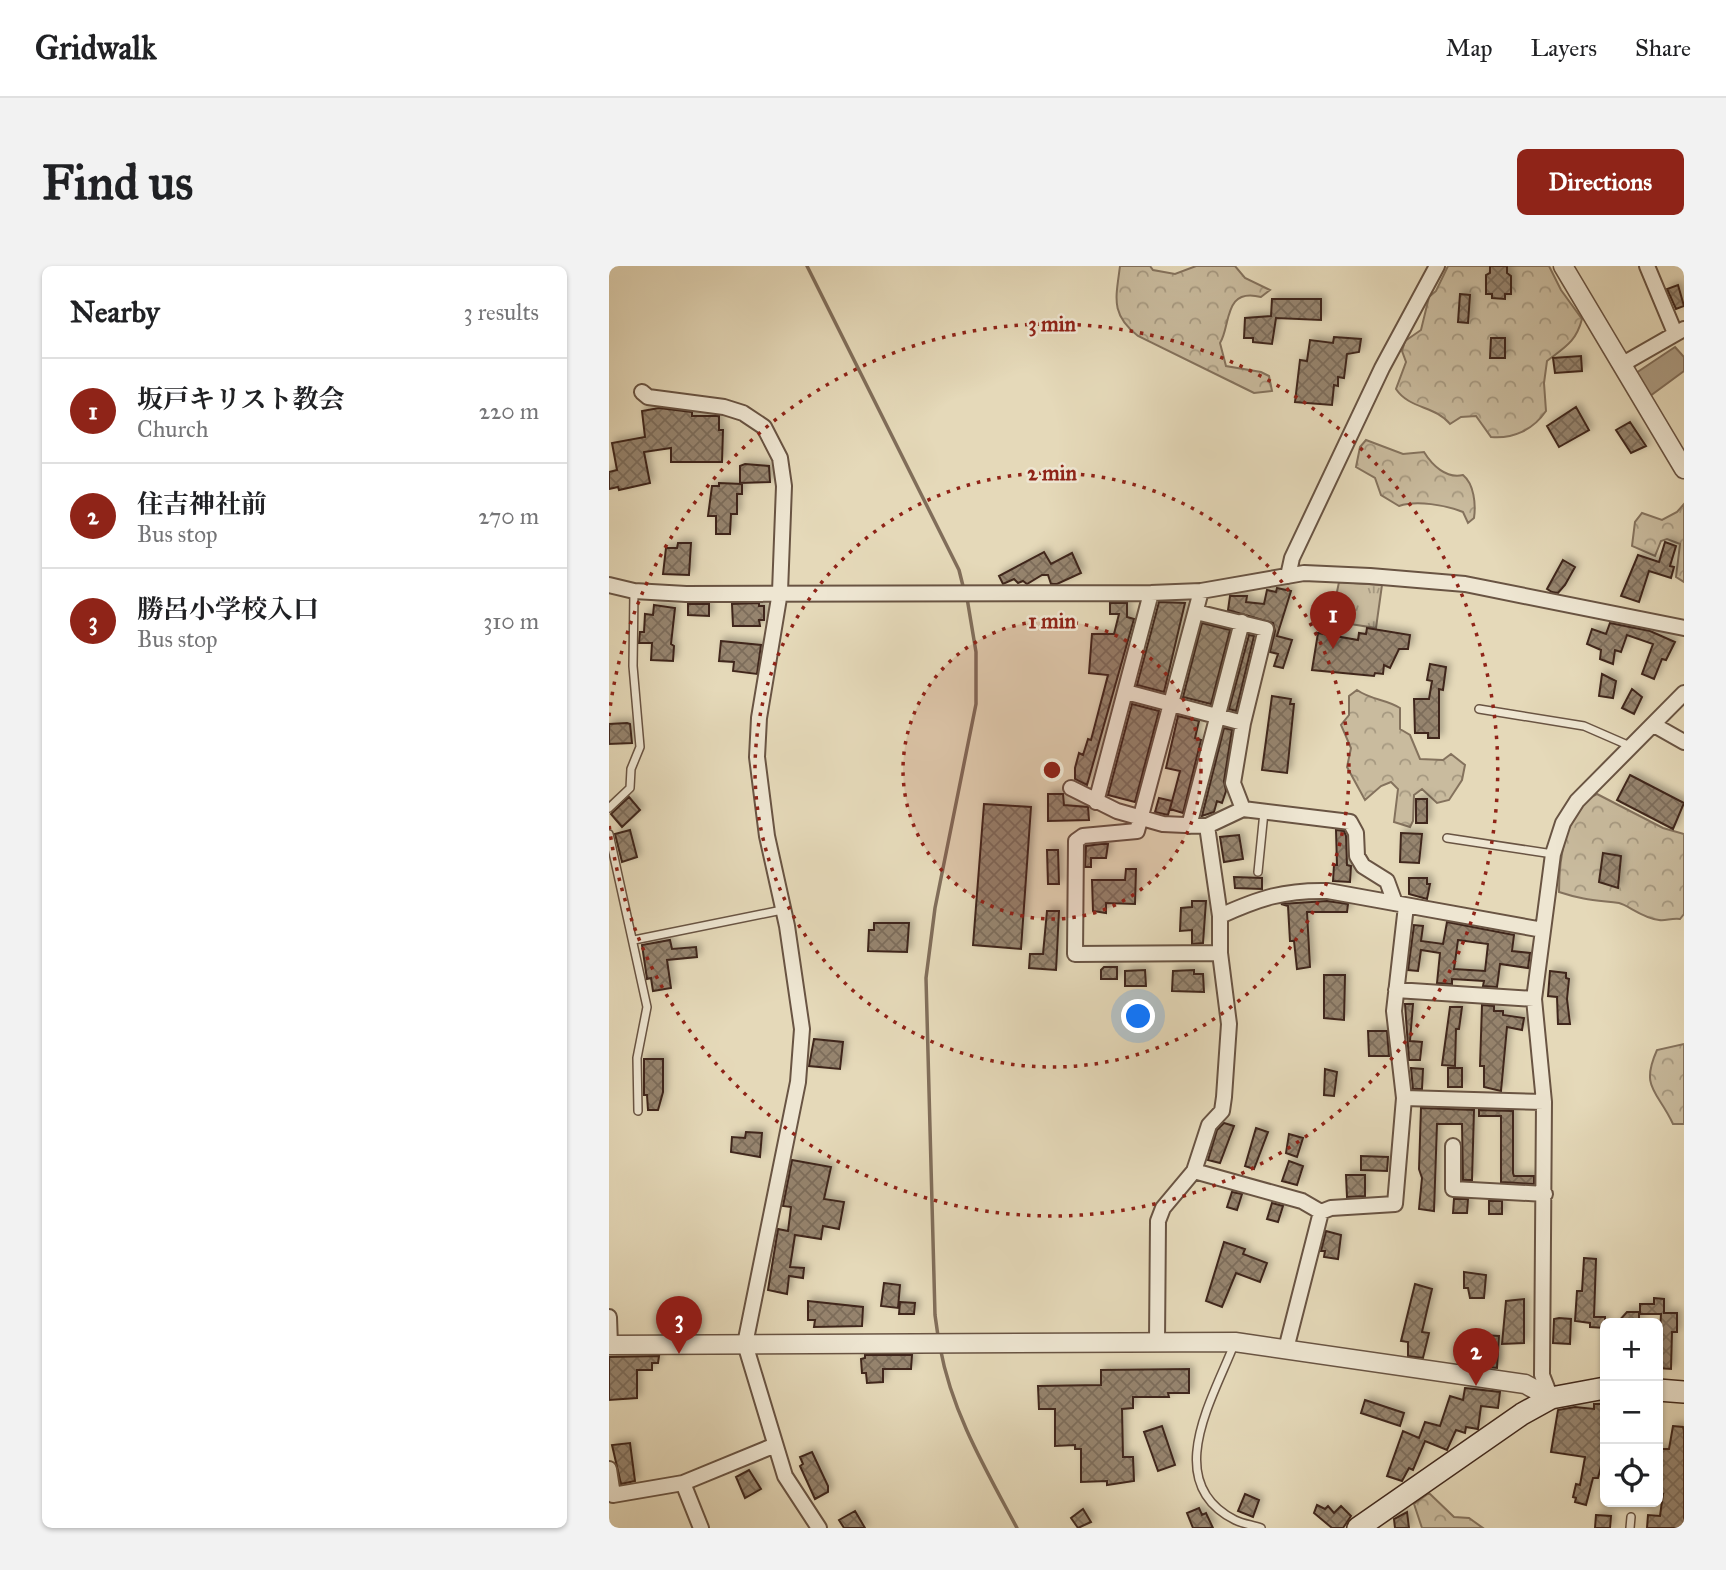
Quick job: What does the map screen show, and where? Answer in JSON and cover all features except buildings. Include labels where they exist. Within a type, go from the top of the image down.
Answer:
[{"type":"main road","points":[[1358,1528],[1522,1414],[1551,1398],[1600,1389]]},
{"type":"main road","points":[[1663,1390],[1684,1392]]},
{"type":"street","points":[[1288,576],[1292,558],[1377,378],[1437,266]]},
{"type":"street","points":[[1563,266],[1684,469]]},
{"type":"street","points":[[1621,365],[1679,331],[1647,266]]},
{"type":"street","points":[[642,392],[647,397],[724,407],[743,413],[764,427],[780,458],[784,486],[781,592],[759,719],[757,757],[767,836],[797,984],[802,1029],[801,1054],[745,1344],[773,1446],[785,1476],[818,1528]]},
{"type":"street","points":[[609,584],[633,591],[1151,593],[1201,591],[1288,576],[1370,576],[1445,581],[1684,628]]},
{"type":"street","points":[[1201,591],[1137,831],[1083,836],[1076,841],[1075,954],[1220,953]]},
{"type":"street","points":[[1096,802],[1151,593]]},
{"type":"street","points":[[1196,611],[1266,629],[1243,723],[1233,783],[1243,809]]},
{"type":"street","points":[[1189,826],[1242,622]]},
{"type":"street","points":[[1126,692],[1243,723]]},
{"type":"street","points":[[1551,1398],[1542,1374],[1544,1102],[1534,999],[1553,854],[1563,822],[1577,801],[1684,693]]},
{"type":"street","points":[[1654,725],[1684,742]]},
{"type":"street","points":[[1071,788],[1096,802],[1141,819],[1189,826],[1207,826],[1243,809],[1350,822],[1356,833],[1357,856],[1363,866],[1387,881],[1401,904],[1395,1031],[1404,1098],[1395,1204],[1331,1208],[1321,1212]]},
{"type":"street","points":[[1157,1341],[1158,1221],[1163,1208],[1194,1171],[1209,1125],[1221,1111],[1224,1097],[1229,1024],[1220,953],[1220,916],[1207,826]]},
{"type":"street","points":[[1220,916],[1261,898],[1292,890],[1328,891],[1543,930]]},
{"type":"street","points":[[1396,990],[1534,999]]},
{"type":"street","points":[[1404,1098],[1544,1102]]},
{"type":"street","points":[[1453,1146],[1453,1189],[1545,1194]]},
{"type":"street","points":[[1194,1171],[1303,1201],[1321,1212]]},
{"type":"street","points":[[1286,1349],[1321,1212]]},
{"type":"street","points":[[609,1317],[609,1345],[1235,1342],[1525,1384],[1551,1398]]},
{"type":"street","points":[[609,1469],[613,1495],[683,1483],[773,1446]]},
{"type":"street","points":[[683,1483],[701,1528]]},
{"type":"lane","points":[[609,808],[630,788],[631,769],[640,747],[633,666],[633,591]]},
{"type":"lane","points":[[1479,709],[1584,726],[1631,746]]},
{"type":"lane","points":[[1258,872],[1264,812]]},
{"type":"lane","points":[[609,834],[647,1007],[637,1058],[638,1111]]},
{"type":"lane","points":[[1447,838],[1553,854]]},
{"type":"lane","points":[[634,940],[782,910]]},
{"type":"lane","points":[[1235,1342],[1195,1442],[1196,1465],[1198,1478],[1217,1508],[1236,1521],[1261,1528]]},
{"type":"lane","points":[[1630,1528],[1631,1517]]},
{"type":"green space","points":[[1120,266],[1150,266],[1153,270],[1175,274],[1196,266],[1235,266],[1245,278],[1270,290],[1261,297],[1249,295],[1234,303],[1220,343],[1226,366],[1269,376],[1272,391],[1254,393],[1138,336],[1119,313],[1117,296]]},
{"type":"green space","points":[[1448,266],[1549,266],[1561,290],[1582,319],[1573,339],[1547,361],[1544,383],[1546,411],[1529,428],[1515,435],[1491,437],[1476,416],[1461,417],[1450,424],[1437,414],[1401,396],[1396,389],[1406,362],[1402,351],[1405,341],[1421,330],[1429,297],[1436,291]]},
{"type":"green space","points":[[1366,440],[1403,454],[1424,452],[1431,462],[1445,473],[1463,475],[1470,484],[1473,495],[1474,518],[1468,523],[1463,512],[1440,505],[1414,503],[1399,506],[1381,495],[1375,478],[1356,467],[1360,447]]},
{"type":"green space","points":[[1684,504],[1684,582],[1676,577],[1680,544],[1667,539],[1661,541],[1655,556],[1632,546],[1635,522],[1642,513],[1662,520],[1677,512]]},
{"type":"green space","points":[[1339,582],[1382,585],[1376,628],[1331,621]]},
{"type":"green space","points":[[1357,690],[1400,708],[1400,729],[1410,735],[1420,759],[1443,760],[1451,754],[1465,765],[1462,780],[1449,800],[1437,803],[1422,789],[1414,795],[1413,821],[1410,827],[1394,822],[1398,789],[1391,782],[1381,786],[1365,800],[1347,767],[1351,748],[1341,725],[1349,715],[1349,696]]},
{"type":"green space","points":[[1597,794],[1663,828],[1684,834],[1684,914],[1680,919],[1653,919],[1619,903],[1559,892],[1562,852],[1570,823],[1586,801]]},
{"type":"green space","points":[[1684,1044],[1684,1124],[1673,1124],[1653,1088],[1650,1073],[1657,1050]]},
{"type":"green space","points":[[1429,1493],[1454,1517],[1469,1518],[1483,1528],[1422,1528],[1414,1504]]},
{"type":"shaded area","points":[[1675,347],[1684,357],[1684,371],[1650,396],[1636,373]]},
{"type":"waterway","points":[[807,266],[959,570],[964,590]]},
{"type":"waterway","points":[[938,1336],[935,1315],[926,978],[935,908],[976,704],[976,652],[967,598]]},
{"type":"waterway","points":[[940,1347],[961,1418],[1017,1528]]},
{"type":"place","name":"坂戸キリスト教会","points":[[1333,649]]},
{"type":"place","name":"勝呂小学校入口","points":[[679,1354]]},
{"type":"place","name":"住吉神社前","points":[[1476,1386]]}]
